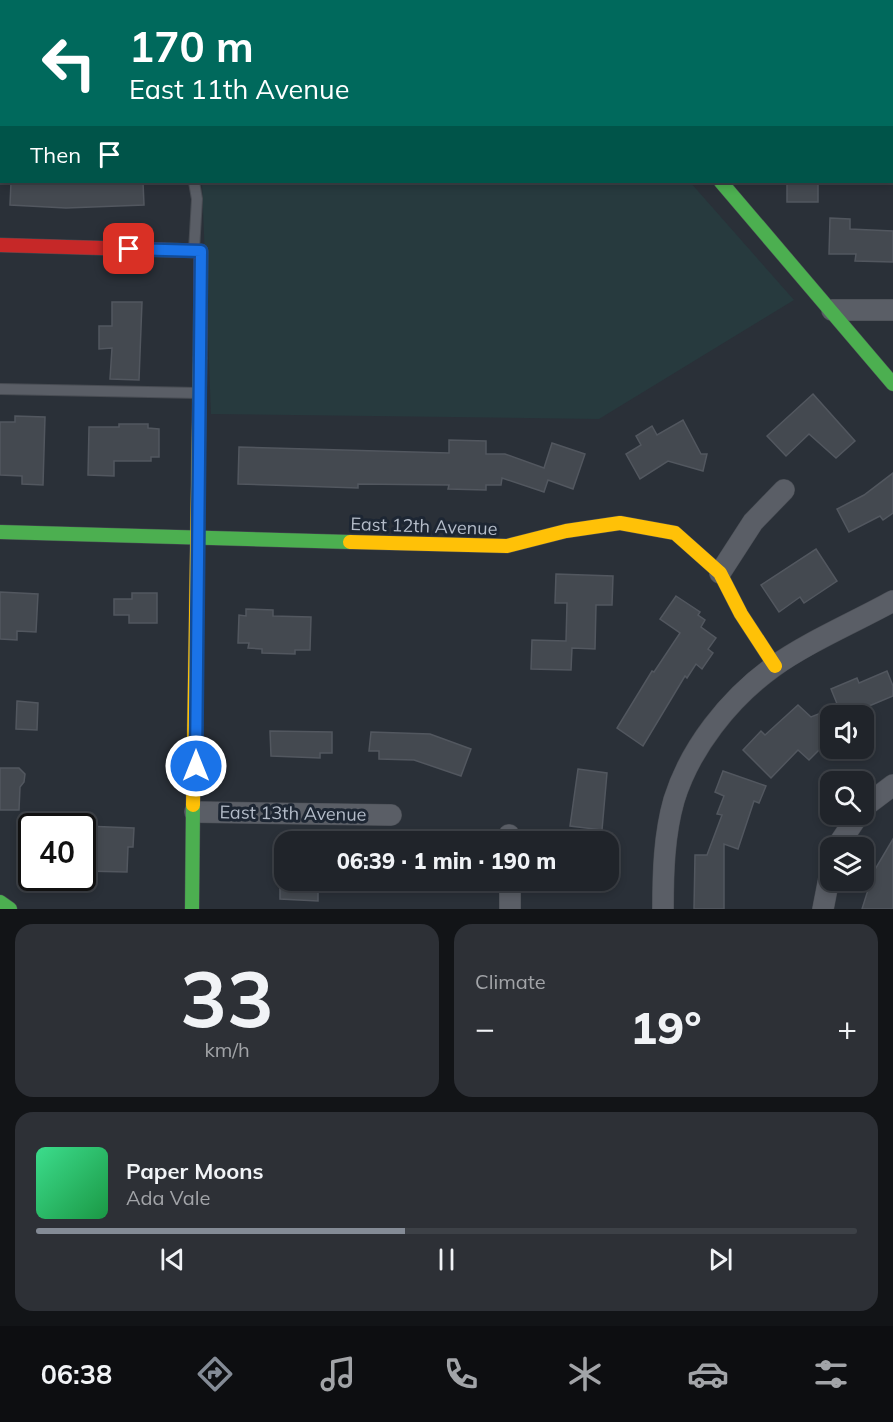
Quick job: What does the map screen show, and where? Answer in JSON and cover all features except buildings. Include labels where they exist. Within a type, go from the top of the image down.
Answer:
[{"type":"street","points":[[721,183],[893,384]]},
{"type":"street","points":[[0,245],[198,251],[200,393],[192,909]]},
{"type":"street","points":[[832,310],[893,309]]},
{"type":"street","points":[[720,573],[753,522],[784,490]]},
{"type":"street","name":"East 12th Avenue","points":[[0,532],[507,546],[566,531],[620,522],[675,533],[720,573],[741,614],[775,666]]},
{"type":"street","points":[[663,909],[666,838],[675,799],[705,735],[741,693],[775,666],[893,601]]},
{"type":"street","points":[[874,799],[893,785]]},
{"type":"street","name":"East 13th Avenue","points":[[195,812],[391,815]]},
{"type":"street","points":[[510,891],[510,909]]},
{"type":"street","points":[[823,909],[827,891]]},
{"type":"street","points":[[0,902],[10,909]]},
{"type":"lane","points":[[194,183],[197,199],[198,251]]},
{"type":"lane","points":[[0,388],[200,393]]},
{"type":"green space","points":[[202,183],[691,183],[794,300],[599,419],[211,414]]},
{"type":"traffic: fast","points":[[722,183],[893,384]]},
{"type":"traffic: fast","points":[[0,532],[350,542]]},
{"type":"traffic: fast","points":[[192,909],[193,805]]},
{"type":"traffic: fast","points":[[0,902],[10,909]]},
{"type":"traffic: slow","points":[[193,805],[200,358]]},
{"type":"traffic: slow","points":[[350,542],[507,546],[566,531],[620,523],[675,533],[720,573],[741,614],[775,666]]},
{"type":"traffic: jam","points":[[0,245],[201,251],[200,358]]},
{"type":"route","points":[[129,249],[201,251],[196,766]]}]
